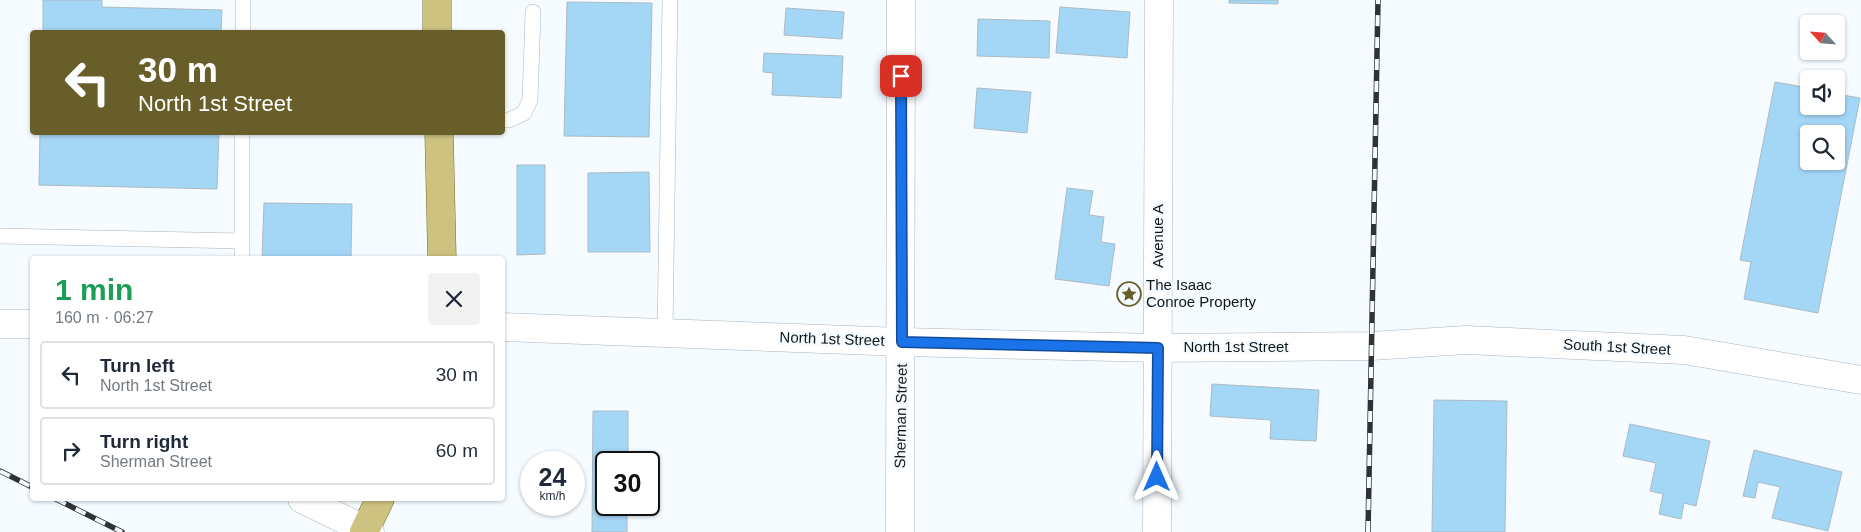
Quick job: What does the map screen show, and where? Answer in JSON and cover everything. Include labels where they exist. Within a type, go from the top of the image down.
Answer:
[{"type":"main road","points":[[437,0],[437,30]]},
{"type":"main road","points":[[439,135],[442,256]]},
{"type":"main road","points":[[366,531],[379,501]]},
{"type":"street","name":"Sherman Street","points":[[900,532],[902,342],[901,0]]},
{"type":"street","name":"Avenue A","points":[[1157,532],[1159,0]]},
{"type":"street","points":[[0,324],[30,324]]},
{"type":"street","name":"North 1st Street","points":[[505,327],[902,342],[1158,348],[1371,346]]},
{"type":"street","name":"South 1st Street","points":[[1371,346],[1466,340],[1684,350],[1861,380]]},
{"type":"street","points":[[306,501],[366,531]]},
{"type":"lane","points":[[243,0],[243,30]]},
{"type":"lane","points":[[665,333],[670,0]]},
{"type":"lane","points":[[505,120],[524,113],[530,100],[533,12]]},
{"type":"lane","points":[[242,135],[242,256]]},
{"type":"lane","points":[[0,236],[242,241]]},
{"type":"building","points":[[43,0],[102,0],[102,7],[222,10],[221,30],[43,30]]},
{"type":"building","points":[[1229,0],[1278,0],[1278,4],[1229,3]]},
{"type":"building","points":[[567,2],[652,3],[649,137],[564,136]]},
{"type":"building","points":[[1060,7],[1130,12],[1127,58],[1056,53]]},
{"type":"building","points":[[786,8],[844,12],[842,39],[784,35]]},
{"type":"building","points":[[978,19],[1050,21],[1049,58],[977,56]]},
{"type":"building","points":[[764,53],[843,56],[841,98],[772,95],[773,73],[763,72]]},
{"type":"building","points":[[1775,82],[1800,86],[1800,115],[1845,115],[1845,96],[1860,98],[1818,313],[1744,299],[1751,262],[1740,260]]},
{"type":"building","points":[[977,88],[1031,92],[1027,133],[974,128]]},
{"type":"building","points":[[40,135],[219,135],[217,189],[39,185]]},
{"type":"building","points":[[517,165],[545,165],[545,254],[517,255]]},
{"type":"building","points":[[649,172],[650,252],[588,252],[588,173]]},
{"type":"building","points":[[1067,188],[1093,191],[1089,215],[1104,217],[1101,242],[1115,244],[1109,286],[1055,279]]},
{"type":"building","points":[[264,203],[352,204],[351,256],[262,256]]},
{"type":"building","points":[[1212,384],[1319,390],[1316,441],[1270,439],[1271,420],[1210,416]]},
{"type":"building","points":[[1434,400],[1507,401],[1505,532],[1432,532]]},
{"type":"building","points":[[593,411],[628,411],[628,451],[595,451],[595,516],[627,516],[627,532],[592,532]]},
{"type":"building","points":[[1630,424],[1710,441],[1696,506],[1684,503],[1681,519],[1659,514],[1663,494],[1650,491],[1656,463],[1623,456]]},
{"type":"building","points":[[1754,450],[1842,472],[1828,531],[1772,518],[1780,487],[1758,482],[1755,498],[1743,496]]},
{"type":"railway","points":[[1368,532],[1378,0]]},
{"type":"railway","points":[[0,471],[30,486]]},
{"type":"railway","points":[[60,501],[122,532]]},
{"type":"place","name":"The Isaac Conroe Property","points":[[1129,294]]},
{"type":"route","points":[[901,76],[902,342],[1158,348],[1157,477]]}]
